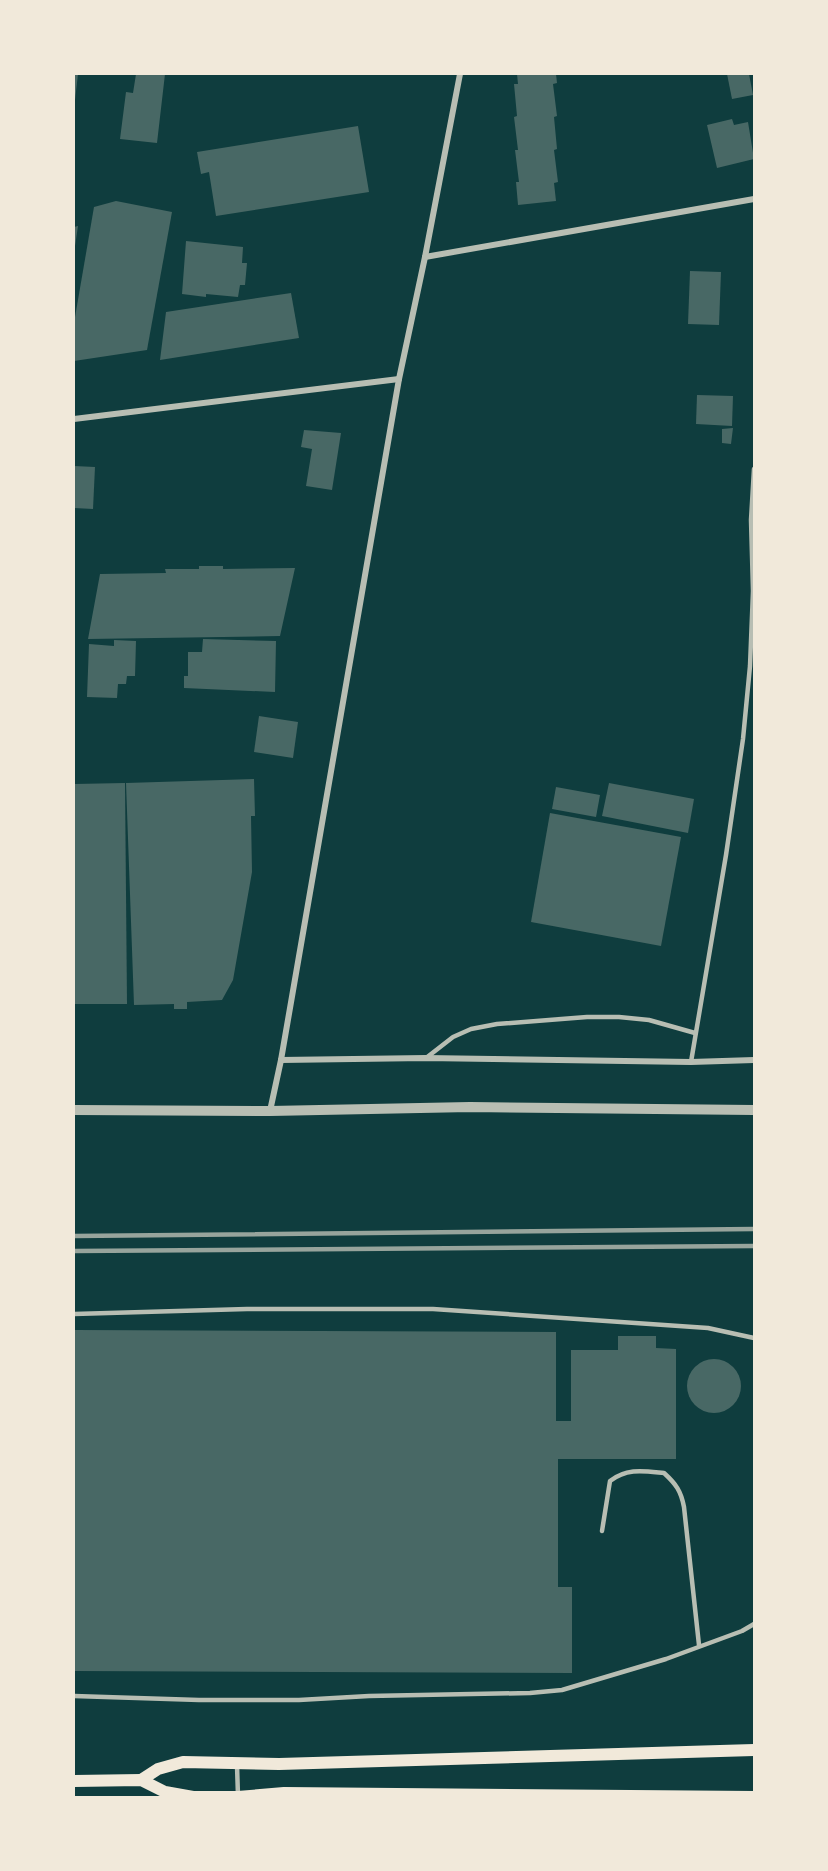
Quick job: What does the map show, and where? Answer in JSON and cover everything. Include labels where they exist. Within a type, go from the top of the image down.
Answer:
[{"type":"main road","points":[[141,1780],[158,1769],[183,1762],[279,1764],[754,1750]]},
{"type":"main road","points":[[74,1781],[141,1780],[165,1792],[193,1797],[308,1793],[754,1797]]},
{"type":"street","points":[[270,1111],[399,379],[460,74]]},
{"type":"street","points":[[425,257],[754,199]]},
{"type":"street","points":[[74,420],[399,379]]},
{"type":"street","points":[[280,1059],[426,1058],[691,1062],[754,1060]]},
{"type":"street","points":[[74,1110],[270,1111],[470,1107],[754,1110]]},
{"type":"lane","points":[[691,1062],[726,855],[750,666],[753,591],[751,520],[754,469]]},
{"type":"lane","points":[[426,1058],[453,1037],[471,1029],[497,1024],[587,1017],[619,1017],[649,1020],[695,1033]]},
{"type":"lane","points":[[74,1314],[247,1309],[433,1309],[708,1328],[754,1338]]},
{"type":"lane","points":[[603,1531],[609,1481],[619,1474],[632,1470],[664,1473],[676,1484],[681,1492],[684,1507],[699,1645]]},
{"type":"lane","points":[[74,1696],[277,1700],[530,1693],[562,1690],[666,1659],[742,1631],[754,1624]]},
{"type":"lane","points":[[237,1762],[238,1797]]},
{"type":"building","points":[[74,74],[78,74],[75,100],[74,100]]},
{"type":"building","points":[[136,74],[165,74],[157,143],[120,139],[126,92],[133,93]]},
{"type":"building","points":[[517,74],[556,74],[557,83],[553,84],[557,116],[554,117],[557,149],[554,150],[558,182],[554,183],[556,201],[518,205],[516,182],[519,182],[515,150],[518,150],[514,117],[517,116],[514,84],[518,84]]},
{"type":"building","points":[[727,74],[749,74],[753,95],[732,99]]},
{"type":"building","points":[[732,119],[734,125],[748,122],[754,159],[717,168],[707,125]]},
{"type":"building","points":[[358,126],[369,192],[216,216],[209,172],[201,174],[197,152]]},
{"type":"building","points":[[116,201],[172,212],[147,350],[74,361],[74,323],[94,207]]},
{"type":"building","points":[[78,226],[75,246],[74,246],[74,227]]},
{"type":"building","points":[[186,241],[243,247],[242,263],[247,263],[245,285],[240,285],[238,297],[182,294]]},
{"type":"building","points":[[690,271],[721,272],[719,325],[688,324]]},
{"type":"building","points":[[291,293],[299,338],[160,360],[166,312]]},
{"type":"building","points":[[697,395],[733,396],[732,426],[696,424]]},
{"type":"building","points":[[733,428],[731,444],[722,443],[722,429]]},
{"type":"building","points":[[304,430],[341,433],[332,490],[306,486],[312,449],[301,447]]},
{"type":"building","points":[[74,466],[95,467],[93,509],[74,508]]},
{"type":"building","points":[[199,566],[223,566],[223,569],[295,568],[280,636],[88,639],[100,574],[166,573],[165,569],[199,569]]},
{"type":"building","points":[[203,639],[276,641],[275,692],[184,688],[184,676],[188,676],[188,652],[202,652]]},
{"type":"building","points":[[114,640],[136,641],[135,676],[127,676],[126,684],[118,684],[117,698],[87,697],[89,644],[114,646]]},
{"type":"building","points":[[259,716],[298,722],[293,758],[254,752]]},
{"type":"building","points":[[254,779],[255,816],[251,816],[252,872],[233,980],[222,1000],[187,1002],[187,1009],[174,1009],[174,1004],[134,1005],[126,783]]},
{"type":"building","points":[[125,783],[127,1004],[74,1004],[74,784]]},
{"type":"building","points":[[609,783],[694,799],[688,833],[602,816]]},
{"type":"building","points":[[556,787],[600,795],[596,817],[552,809]]},
{"type":"building","points":[[550,813],[681,837],[661,946],[531,922]]},
{"type":"building","points":[[74,1330],[556,1332],[556,1421],[571,1421],[571,1350],[618,1350],[618,1336],[656,1336],[656,1348],[676,1349],[676,1459],[558,1459],[558,1587],[572,1587],[572,1673],[74,1671]]},
{"type":"building","points":[[709,1359],[719,1359],[729,1363],[737,1371],[741,1386],[737,1401],[729,1409],[719,1413],[709,1413],[699,1409],[691,1401],[687,1391],[687,1381],[691,1371],[699,1363]]},
{"type":"railway","points":[[74,1236],[754,1229]]},
{"type":"railway","points":[[74,1251],[754,1246]]}]
